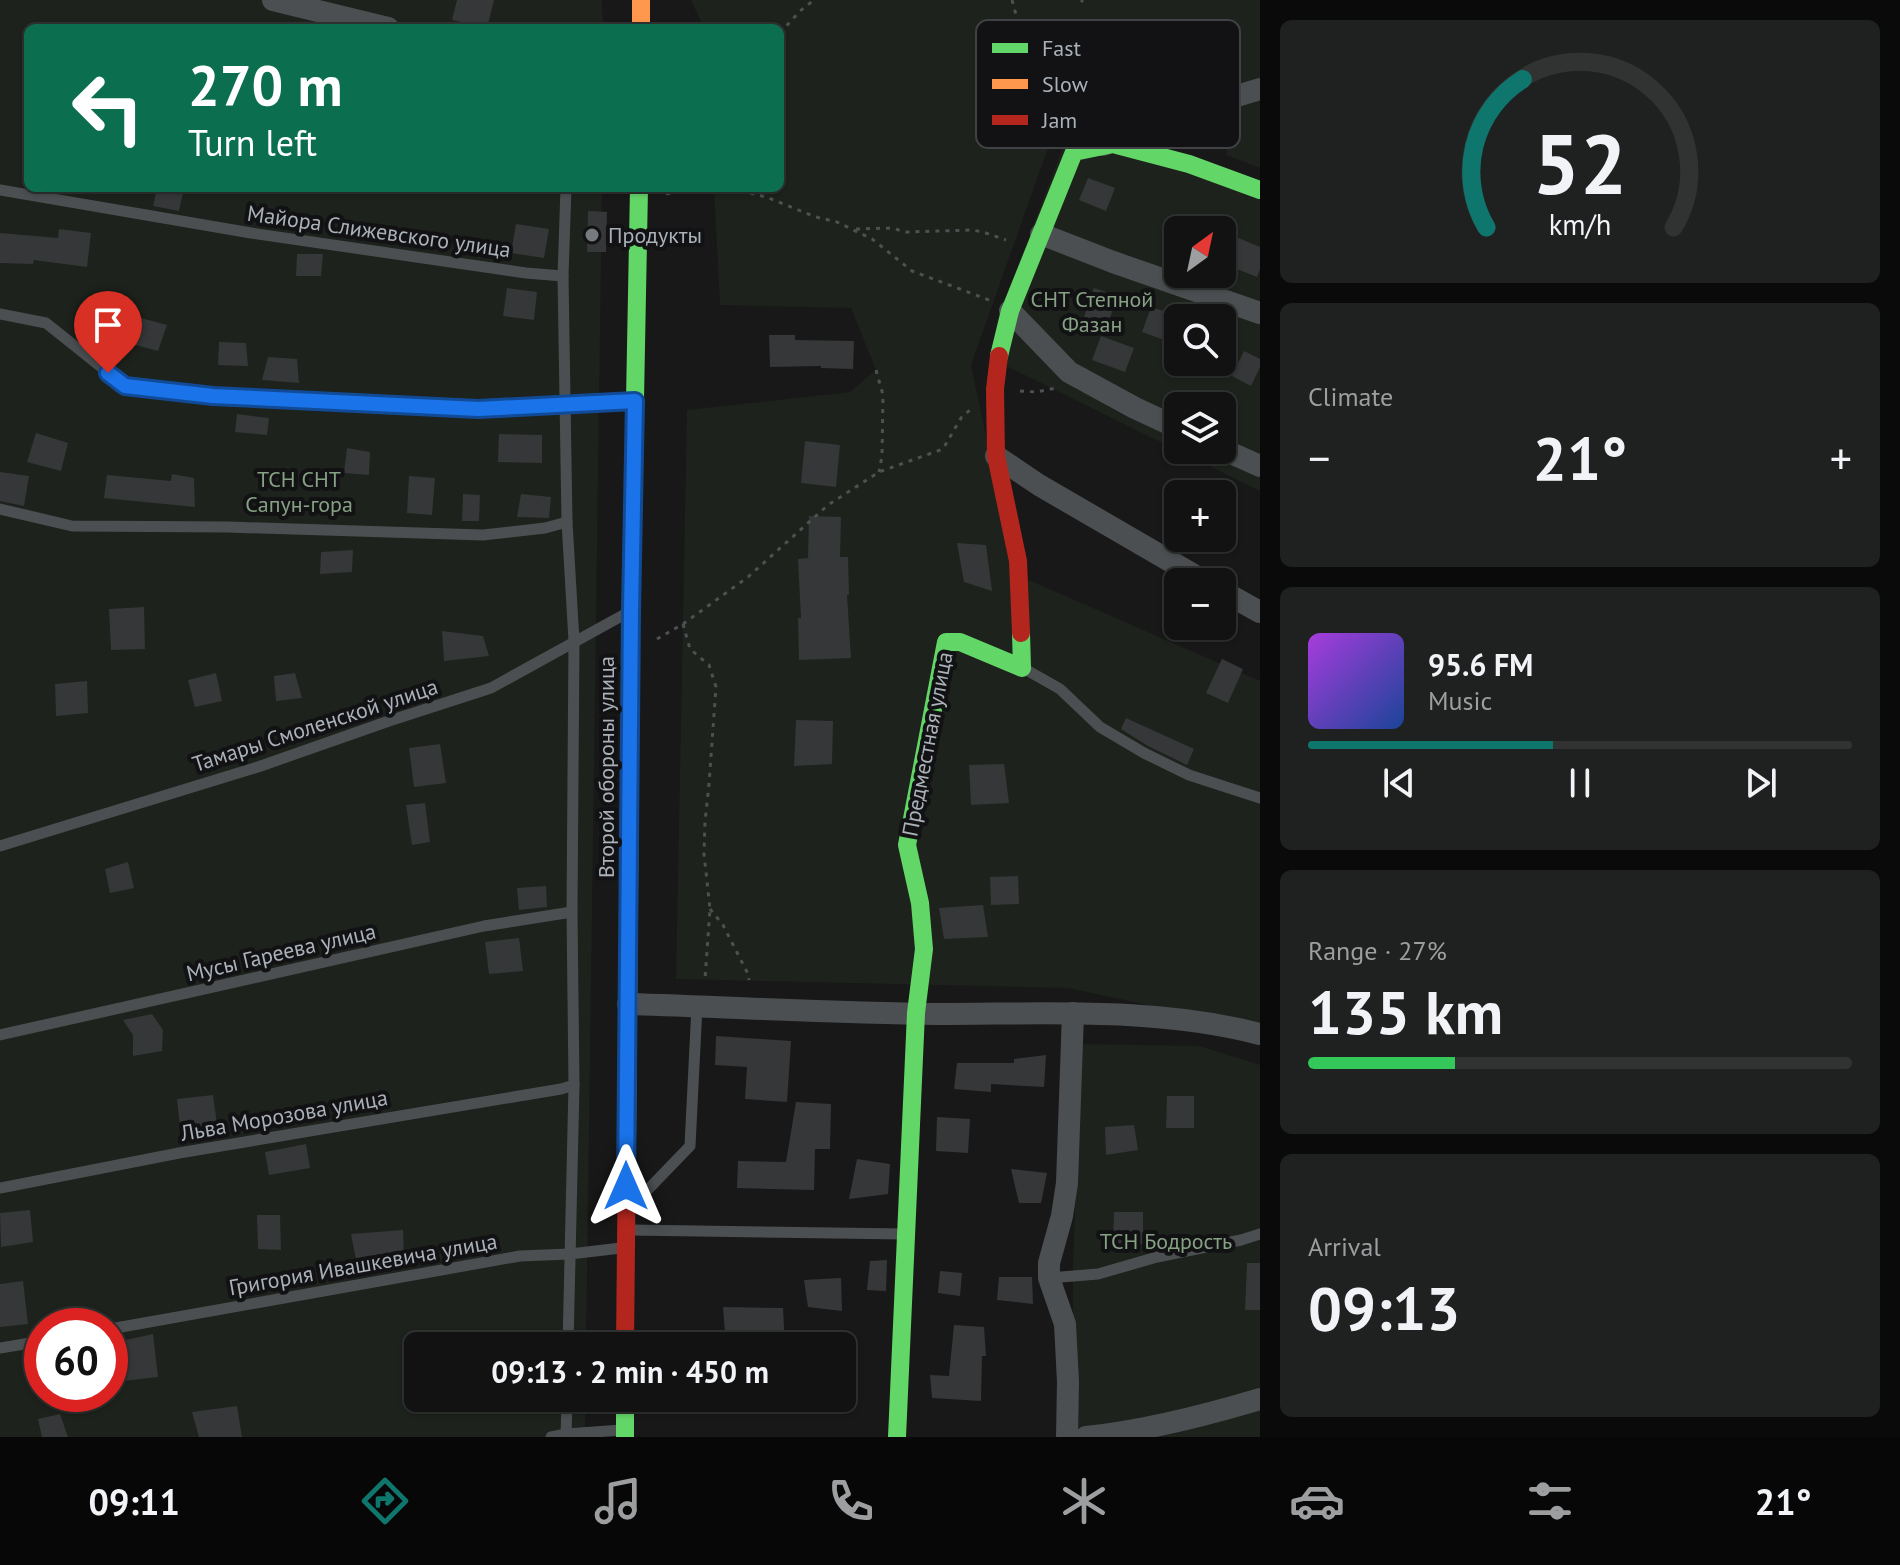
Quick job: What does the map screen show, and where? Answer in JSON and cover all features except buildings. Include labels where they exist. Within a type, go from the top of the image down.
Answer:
[{"type":"street","points":[[273,0],[372,24]]},
{"type":"street","points":[[641,0],[641,24]]},
{"type":"street","points":[[1240,95],[1260,89]]},
{"type":"street","points":[[1022,668],[1018,561],[996,456],[995,389],[999,356],[1010,311],[1074,152],[1095,148]]},
{"type":"street","points":[[1128,148],[1189,164],[1260,190]]},
{"type":"street","name":"Второй обороны улица","points":[[625,1332],[630,654],[639,193]]},
{"type":"street","points":[[1041,234],[1260,313]]},
{"type":"street","points":[[1010,311],[1069,372],[1164,421]]},
{"type":"street","points":[[1236,455],[1260,466]]},
{"type":"street","points":[[996,456],[1039,485],[1182,568]]},
{"type":"street","points":[[1236,599],[1260,612]]},
{"type":"street","name":"Предместная улица","points":[[916,1013],[924,949],[920,903],[907,845],[946,642],[960,642],[1022,668]]},
{"type":"street","points":[[628,1004],[1173,1017],[1260,1034]]},
{"type":"street","points":[[897,1437],[916,1013]]},
{"type":"street","points":[[1067,1437],[1065,1324],[1049,1278],[1049,1263],[1067,1183],[1073,1013]]},
{"type":"street","points":[[1086,1437],[1117,1434],[1206,1415],[1260,1399]]},
{"type":"street","points":[[625,1412],[625,1434]]},
{"type":"lane","name":"Майора Слижевского улица","points":[[0,190],[251,233],[563,276]]},
{"type":"lane","points":[[566,192],[563,276],[567,522],[574,641],[574,1085],[568,1332]]},
{"type":"lane","points":[[0,314],[46,323],[125,386],[213,396],[478,409],[635,401]]},
{"type":"lane","points":[[0,509],[72,526],[228,527],[483,535],[545,528],[567,522]]},
{"type":"lane","name":"Тамары Смоленской улица","points":[[0,846],[258,767],[491,688],[631,611]]},
{"type":"lane","points":[[1022,668],[1060,689],[1100,727],[1144,753],[1189,775],[1260,798]]},
{"type":"lane","name":"Мусы Гареева улица","points":[[0,1035],[484,926],[572,912]]},
{"type":"lane","points":[[625,1230],[690,1146],[697,1006]]},
{"type":"lane","name":"Льва Морозова улица","points":[[0,1188],[179,1153],[574,1085]]},
{"type":"lane","name":"Григория Ивашкевича улица","points":[[128,1326],[520,1256],[570,1254],[625,1230],[906,1234]]},
{"type":"lane","points":[[1049,1278],[1098,1274],[1260,1234]]},
{"type":"lane","points":[[0,1348],[24,1344]]},
{"type":"lane","points":[[566,1436],[567,1412]]},
{"type":"lane","points":[[551,1437],[625,1434]]},
{"type":"path","points":[[784,29],[814,0]]},
{"type":"path","points":[[1012,0],[1017,20]]},
{"type":"path","points":[[747,192],[853,230],[872,239],[912,271],[1010,311]]},
{"type":"path","points":[[853,230],[972,230],[1006,240]]},
{"type":"path","points":[[876,370],[883,395],[879,472]]},
{"type":"path","points":[[630,654],[683,624],[748,577],[828,505],[879,472],[943,449],[961,418],[995,389],[1036,392],[1087,382]]},
{"type":"path","points":[[683,624],[690,649],[709,665],[716,687],[704,854],[710,909],[705,979]]},
{"type":"path","points":[[710,909],[723,925],[749,980]]},
{"type":"green space","name":"ТСН СНТ Сапун-гора","points":[[0,0],[602,0],[603,24],[24,24],[24,192],[602,192],[586,1332],[404,1332],[404,1412],[585,1412],[585,1437],[0,1437]]},
{"type":"green space","points":[[691,0],[1260,0],[1260,168],[1226,155],[1227,148],[1240,148],[1240,20],[976,20],[976,148],[1048,148],[971,365],[1015,574],[1260,681],[1260,1029],[1068,988],[676,979],[687,410],[850,392],[876,370],[851,308],[720,305],[714,192],[784,192],[784,24],[702,24]]},
{"type":"green space","name":"СНТ Степной Фазан","points":[[1063,148],[1150,148],[1209,162],[1260,180],[1260,491],[1205,464],[1236,464],[1236,392],[1164,392],[1164,444],[990,358],[997,321]]},
{"type":"green space","name":"ТСН Бодрость","points":[[1081,1044],[1200,1046],[1260,1065],[1260,1437],[1073,1437],[1073,1264]]},
{"type":"traffic: fast","points":[[999,356],[1010,311],[1074,152],[1094,148]]},
{"type":"traffic: fast","points":[[1128,148],[1189,164],[1260,190]]},
{"type":"traffic: fast","points":[[629,894],[639,192]]},
{"type":"traffic: fast","points":[[897,1437],[916,1013],[924,949],[920,903],[907,845],[946,642],[960,642],[1022,668],[1021,633]]},
{"type":"traffic: fast","points":[[625,1412],[625,1437]]},
{"type":"traffic: slow","points":[[641,0],[641,24]]},
{"type":"traffic: slow","points":[[627,1143],[629,894]]},
{"type":"traffic: jam","points":[[999,356],[995,389],[996,456],[1018,561],[1021,633]]},
{"type":"traffic: jam","points":[[625,1332],[627,1143]]},
{"type":"place","name":"Продукты","points":[[592,235]]},
{"type":"route","points":[[108,373],[125,386],[213,396],[478,409],[635,401],[626,1186]]}]
